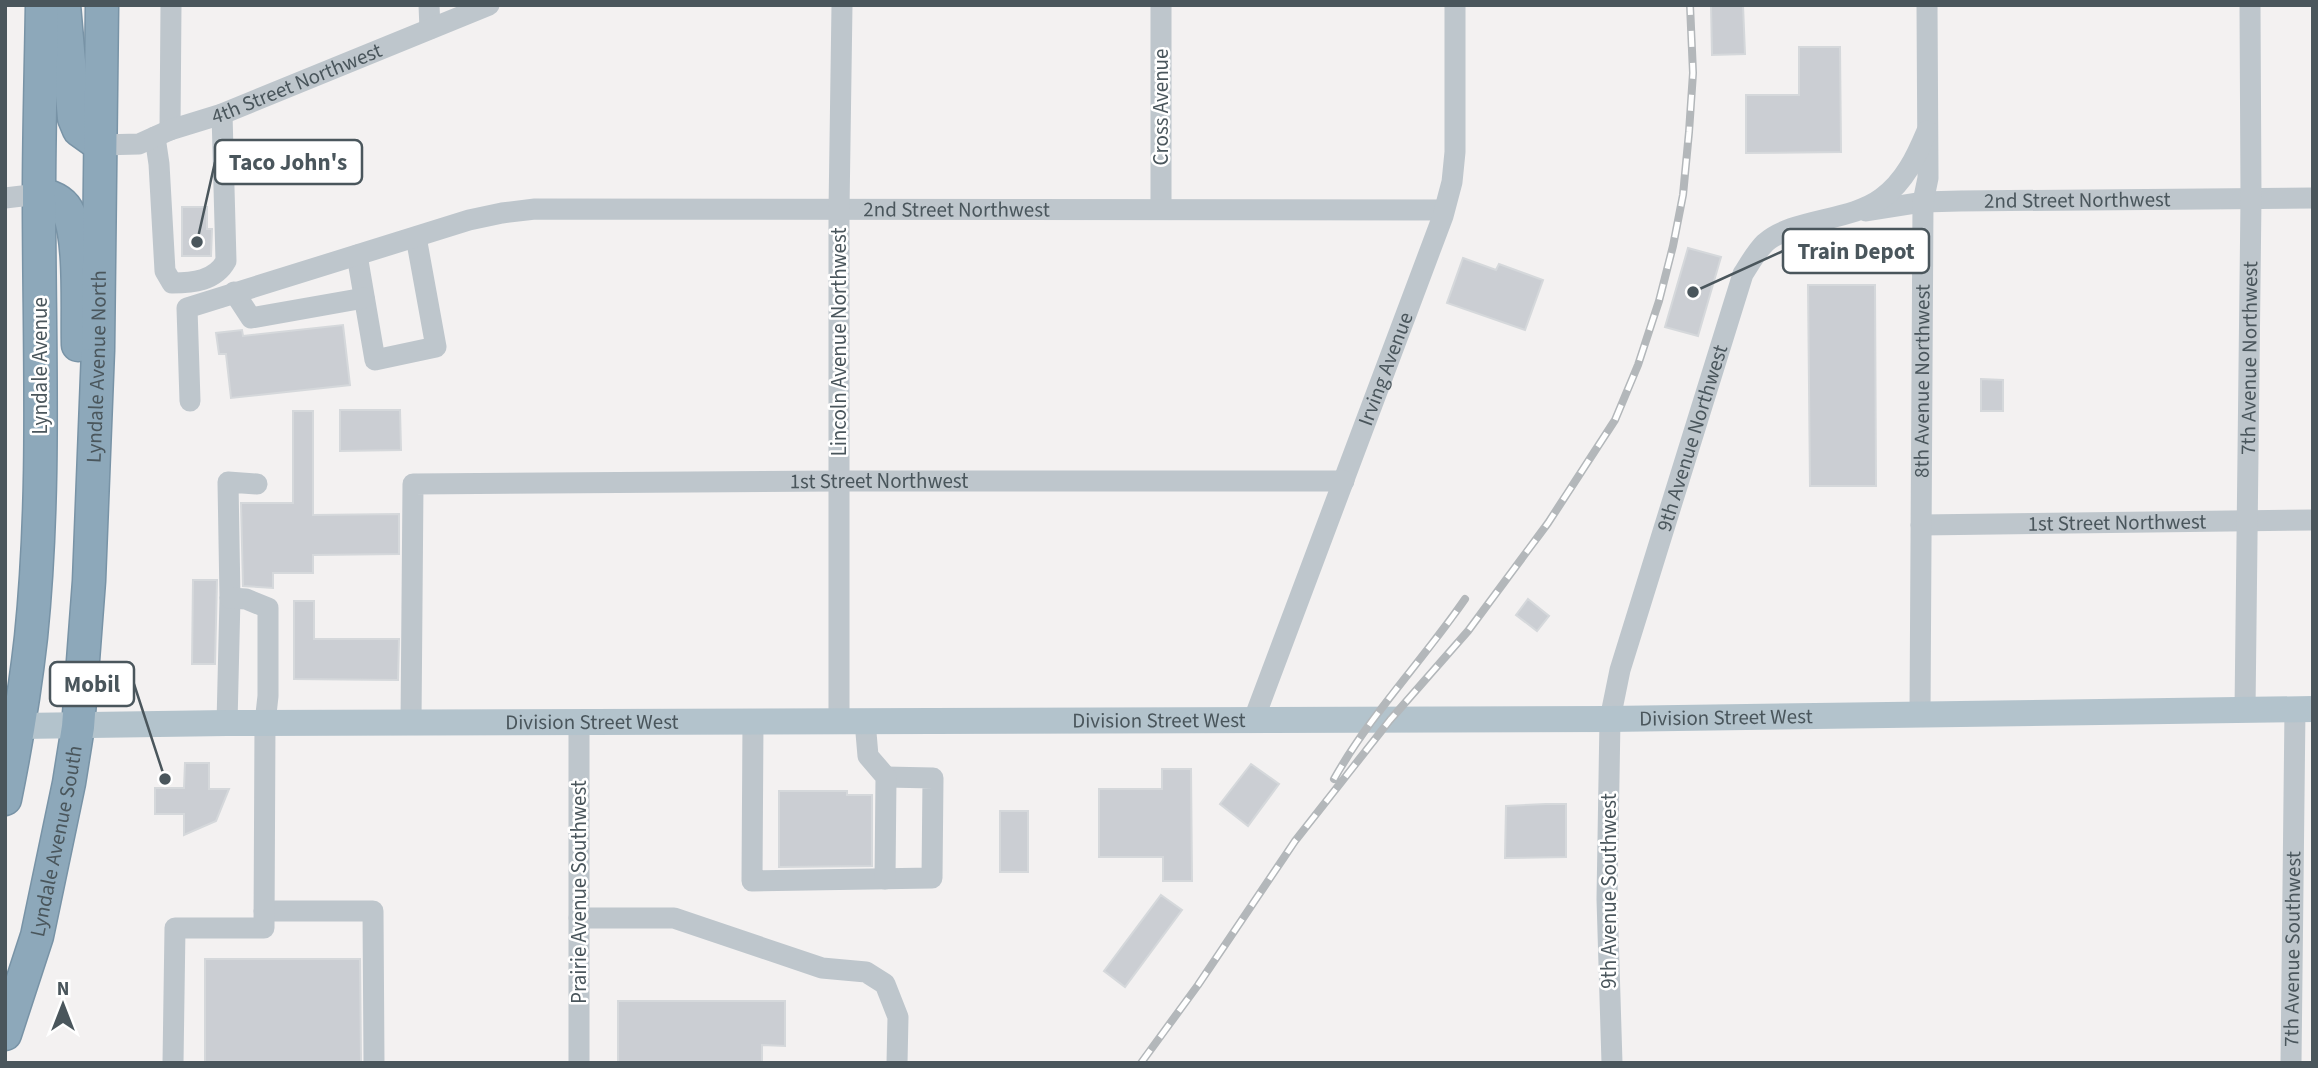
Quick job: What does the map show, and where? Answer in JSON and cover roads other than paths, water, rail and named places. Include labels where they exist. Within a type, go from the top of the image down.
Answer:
[{"type":"highway","name":"Lyndale Avenue","points":[[12,726],[31,634],[38,530],[41,444],[39,194],[42,5]]},
{"type":"highway","points":[[64,5],[69,92],[74,118],[79,130],[100,145]]},
{"type":"highway","name":"Lyndale Avenue North","points":[[78,727],[89,581],[99,350],[102,5]]},
{"type":"highway","points":[[39,194],[55,197],[69,212],[76,244],[80,496],[89,581]]},
{"type":"highway","points":[[5,799],[12,726]]},
{"type":"highway","name":"Lyndale Avenue South","points":[[5,1034],[37,936],[78,727]]},
{"type":"main road","name":"Division Street West","points":[[12,726],[753,720],[1609,719],[2304,709]]},
{"type":"street","points":[[171,5],[159,164],[165,271],[172,283],[188,283],[215,274],[226,261],[222,114]]},
{"type":"street","points":[[429,5],[430,29]]},
{"type":"street","name":"4th Street Northwest","points":[[100,145],[139,144],[162,133],[222,114],[489,5]]},
{"type":"street","name":"Lincoln Avenue Northwest","points":[[842,5],[838,481],[852,720],[867,755],[886,777]]},
{"type":"street","name":"Cross Avenue","points":[[1161,5],[1161,208]]},
{"type":"street","name":"Irving Avenue","points":[[1254,719],[1444,210],[1452,182],[1455,152],[1455,5]]},
{"type":"street","name":"8th Avenue Northwest","points":[[1920,715],[1923,202],[1928,178],[1927,5]]},
{"type":"street","name":"7th Avenue Northwest","points":[[2245,710],[2251,199],[2250,5]]},
{"type":"street","points":[[1843,215],[1868,206],[1893,188],[1913,163],[1927,131]]},
{"type":"street","points":[[5,198],[39,194]]},
{"type":"street","name":"2nd Street Northwest","points":[[1843,215],[1923,202],[2313,198]]},
{"type":"street","name":"2nd Street Northwest","points":[[190,401],[187,308],[470,220],[502,213],[535,209],[1444,210]]},
{"type":"street","name":"9th Avenue Northwest","points":[[1609,719],[1620,670],[1743,274],[1767,241],[1786,232],[1843,215]]},
{"type":"street","points":[[357,256],[375,360],[436,348],[416,237]]},
{"type":"street","points":[[234,292],[251,318],[364,298]]},
{"type":"street","name":"1st Street Northwest","points":[[411,723],[413,484],[1344,481]]},
{"type":"street","points":[[227,723],[230,598],[228,482],[257,484]]},
{"type":"street","name":"1st Street Northwest","points":[[1920,525],[2313,520]]},
{"type":"street","points":[[173,1063],[175,928],[264,928],[268,608],[246,599],[230,598]]},
{"type":"street","name":"7th Avenue Southwest","points":[[2291,1063],[2304,709]]},
{"type":"street","name":"9th Avenue Southwest","points":[[1609,719],[1607,899],[1612,1063]]},
{"type":"street","points":[[753,720],[751,881],[885,879],[932,878],[933,778],[886,777],[885,879]]},
{"type":"street","name":"Prairie Avenue Southwest","points":[[579,721],[579,1063]]},
{"type":"street","points":[[264,911],[373,911],[374,1063]]},
{"type":"street","points":[[579,918],[674,918],[822,968],[866,972],[885,984],[898,1017],[897,1063]]},
{"type":"railway","points":[[1141,1063],[1198,985],[1295,841],[1390,720],[1468,631],[1548,523],[1615,420],[1638,365],[1659,301],[1683,195],[1693,73],[1690,5]]},
{"type":"railway","points":[[1334,779],[1380,710],[1465,599]]},
{"type":"place","name":"Taco John's","points":[[197,242]]},
{"type":"place","name":"Train Depot","points":[[1693,292]]},
{"type":"place","name":"Mobil","points":[[165,779]]}]
